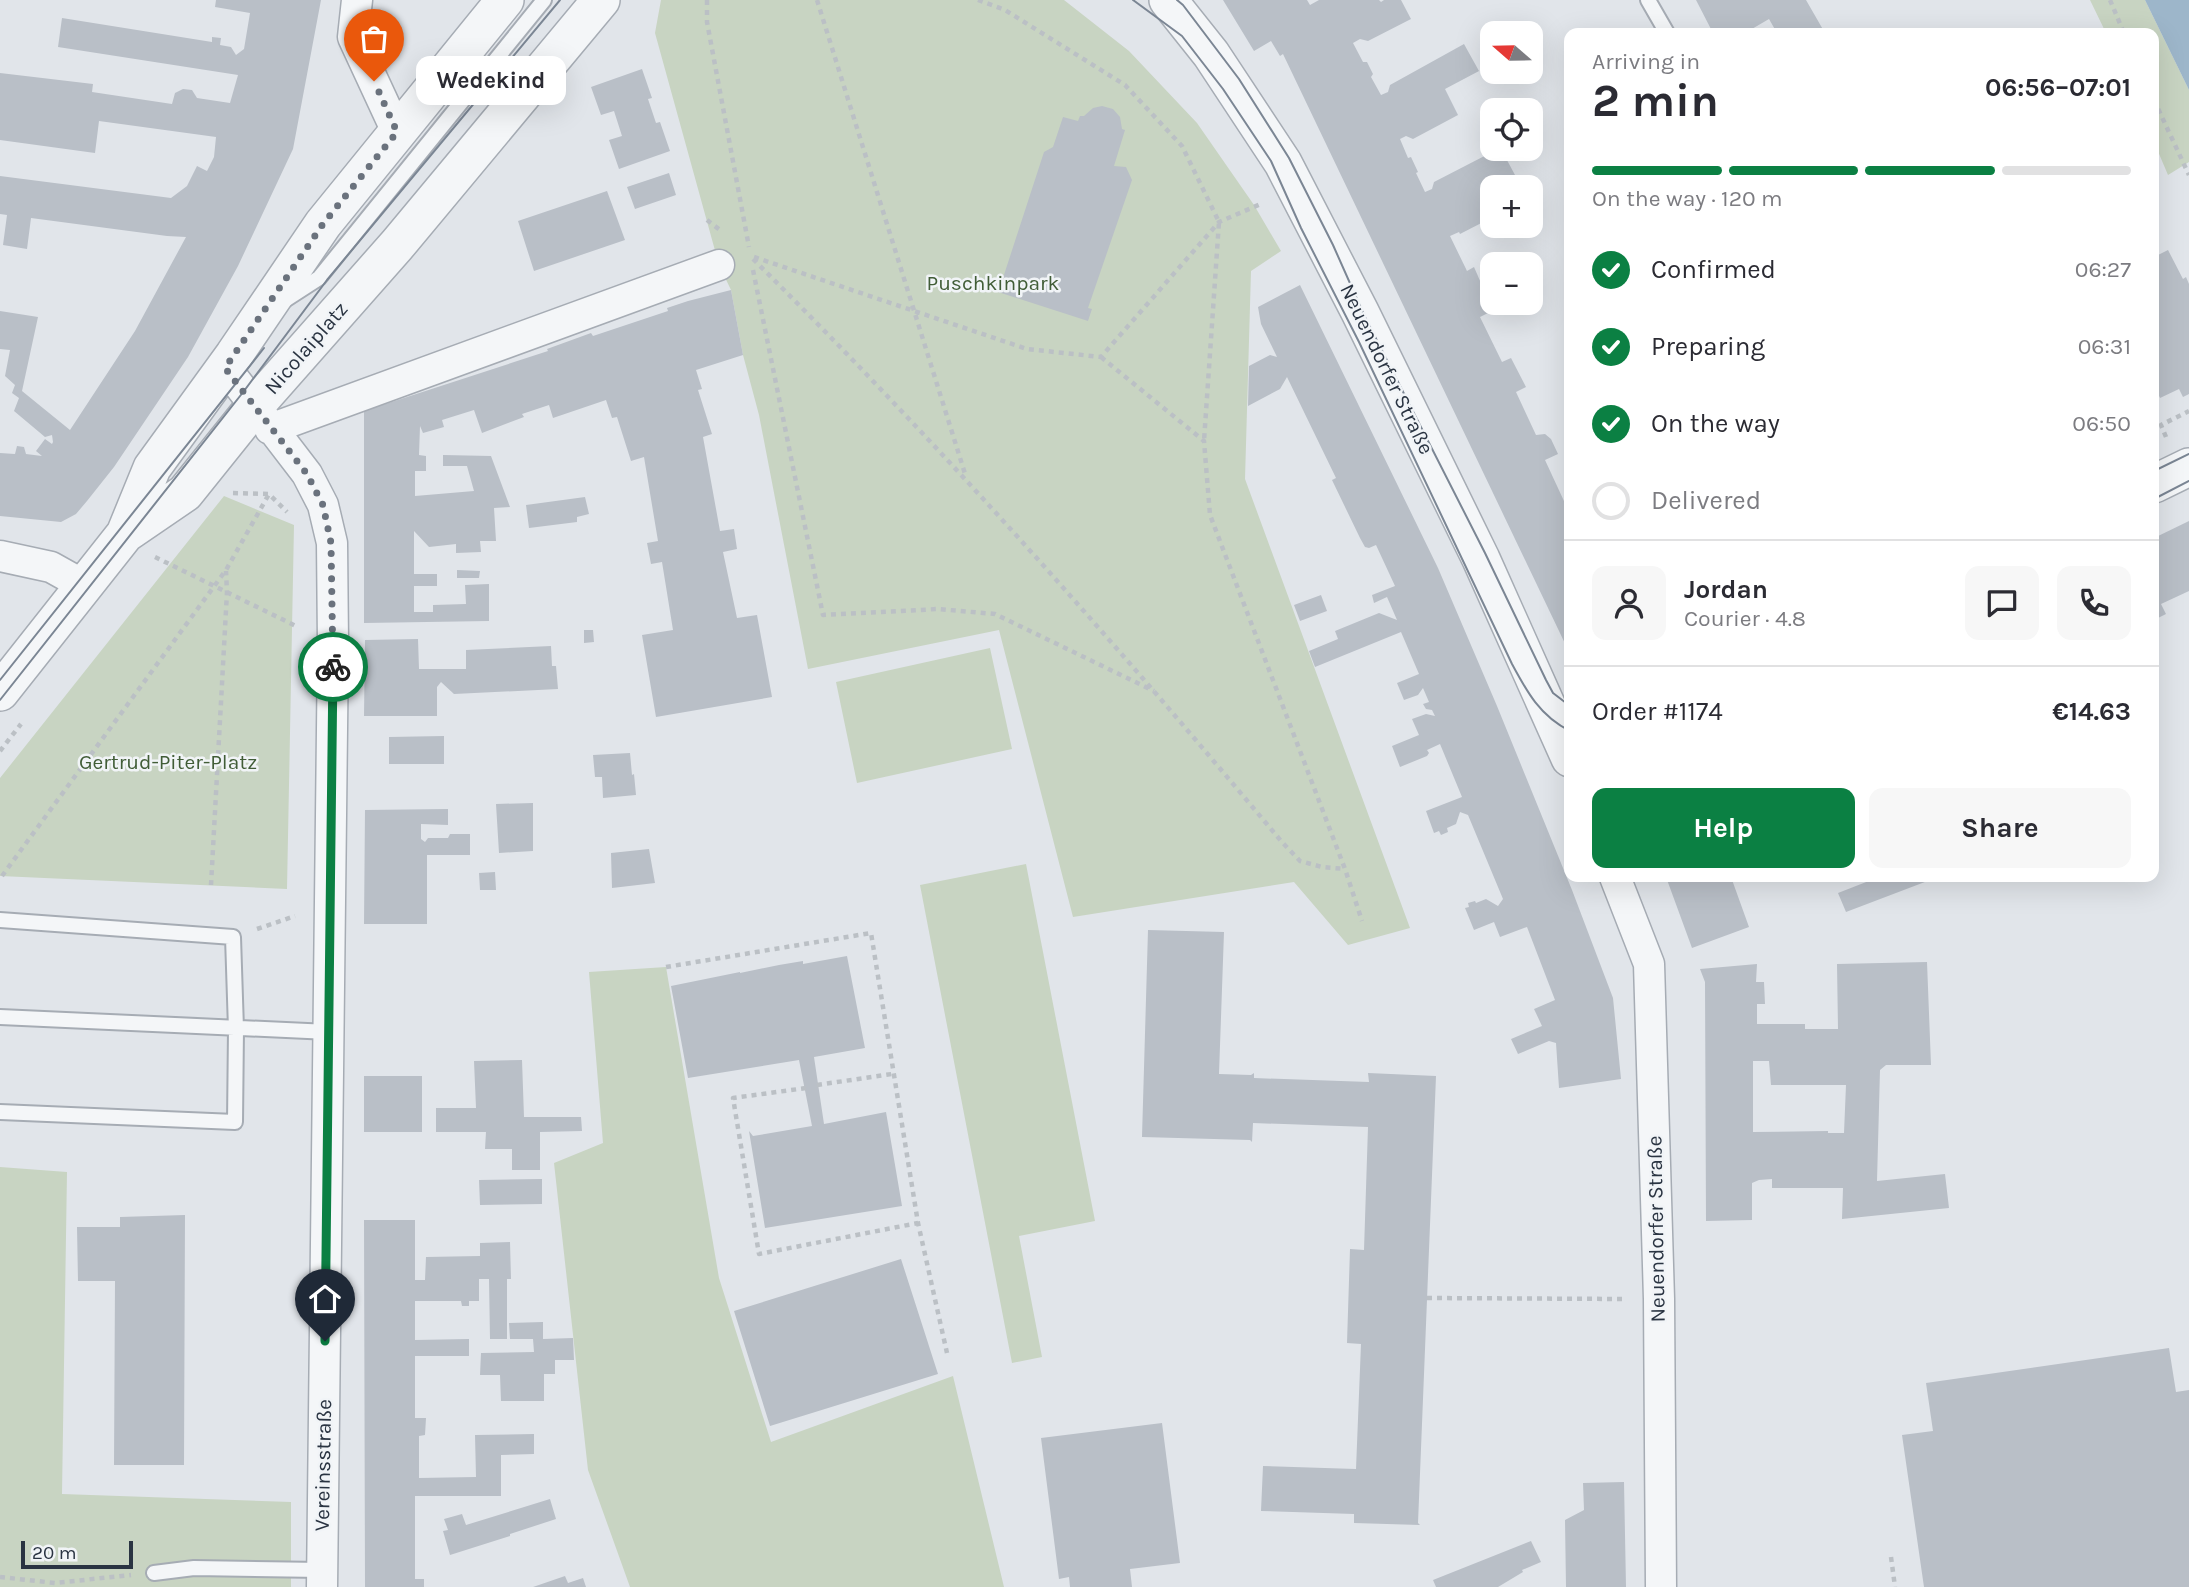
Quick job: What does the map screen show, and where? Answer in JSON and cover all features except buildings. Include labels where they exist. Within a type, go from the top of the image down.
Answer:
[{"type":"street","points":[[357,0],[354,37],[397,132]]},
{"type":"street","points":[[0,692],[125,534],[152,468],[225,368],[323,224],[505,0]]},
{"type":"street","name":"Nicolaiplatz","points":[[125,534],[185,493],[262,418],[397,245],[601,0]]},
{"type":"street","name":"Neuendorfer Straße","points":[[1168,0],[1212,54],[1283,163],[1360,312],[1481,559],[1564,745]]},
{"type":"street","name":"Nicolaiplatz","points":[[262,418],[731,257]]},
{"type":"street","name":"Vereinsstraße","points":[[225,368],[307,474],[323,505],[331,543],[331,903],[322,1578]]},
{"type":"street","points":[[2159,482],[2189,467]]},
{"type":"street","points":[[0,556],[51,567],[85,586]]},
{"type":"street","name":"Neuendorfer Straße","points":[[1617,882],[1648,964],[1659,1299],[1661,1587]]},
{"type":"lane","points":[[261,316],[319,278],[544,0]]},
{"type":"lane","points":[[1648,0],[1664,28]]},
{"type":"lane","points":[[0,920],[233,937],[236,1029],[235,1122],[0,1112]]},
{"type":"lane","points":[[0,1017],[329,1032]]},
{"type":"lane","points":[[153,1573],[194,1568],[322,1578]]},
{"type":"path","points":[[707,0],[707,22],[751,256],[823,615],[938,609],[995,614],[1156,692]]},
{"type":"path","points":[[817,0],[967,481]]},
{"type":"path","points":[[978,0],[1005,10],[1125,85],[1182,146],[1219,222],[1204,441],[1210,515],[1345,869],[1362,921]]},
{"type":"path","points":[[2110,0],[2122,28]]},
{"type":"path","points":[[2159,111],[2189,175]]},
{"type":"path","points":[[1101,356],[1219,222],[1261,204]]},
{"type":"path","points":[[707,220],[725,234]]},
{"type":"path","points":[[751,256],[838,343],[967,481],[1156,692],[1281,841],[1300,860],[1322,867],[1345,869]]},
{"type":"path","points":[[731,257],[751,256],[1027,349],[1101,356],[1204,441]]},
{"type":"path","points":[[222,492],[269,494],[288,514]]},
{"type":"path","points":[[2,876],[226,570],[269,494]]},
{"type":"path","points":[[125,534],[154,556],[299,627],[299,614]]},
{"type":"path","points":[[211,885],[226,570]]},
{"type":"path","points":[[233,937],[331,903]]},
{"type":"path","points":[[666,967],[871,933],[918,1223],[947,1353]]},
{"type":"path","points":[[817,1085],[893,1073]]},
{"type":"path","points":[[806,1088],[733,1098],[759,1254],[918,1223]]},
{"type":"path","points":[[1427,1298],[1659,1299]]},
{"type":"path","points":[[1891,1557],[1895,1587]]},
{"type":"path","points":[[0,1577],[55,1583],[153,1573]]},
{"type":"green space","name":"Puschkinpark","points":[[661,0],[1064,0],[1129,51],[1197,123],[1254,205],[1281,251],[1251,271],[1245,479],[1410,928],[1348,945],[1294,882],[1073,917],[999,630],[808,669],[759,415],[743,355],[731,290],[719,265],[655,33]]},
{"type":"green space","points":[[2090,0],[2145,0],[2159,28],[2104,28]]},
{"type":"green space","points":[[2159,29],[2189,90],[2189,162],[2168,175],[2159,154]]},
{"type":"green space","name":"Gertrud-Piter-Platz","points":[[224,496],[294,525],[287,889],[0,876],[0,778]]},
{"type":"green space","points":[[990,648],[1012,749],[857,783],[836,682]]},
{"type":"green space","points":[[1026,864],[1095,1221],[1019,1236],[1042,1357],[1012,1363],[920,885]]},
{"type":"green space","points":[[666,967],[719,1278],[771,1442],[953,1376],[1004,1587],[630,1587],[588,1470],[554,1163],[603,1143],[589,972]]},
{"type":"green space","points":[[0,1167],[67,1172],[62,1494],[291,1502],[291,1587],[0,1587]]},
{"type":"water","points":[[2145,0],[2189,0],[2189,90],[2159,28]]},
{"type":"tram line","points":[[0,700],[244,391],[327,280],[560,0]]},
{"type":"tram line","points":[[1133,0],[1182,36],[1223,89],[1271,161],[1512,664],[1542,711],[1564,727]]},
{"type":"tram line","points":[[1177,0],[1239,79],[1289,158],[1546,680],[1553,693],[1564,701]]},
{"type":"tram line","points":[[0,680],[264,348]]},
{"type":"tram line","points":[[2159,469],[2189,454]]},
{"type":"tram line","points":[[2159,496],[2189,481]]},
{"type":"way so far","points":[[333,667],[331,543],[323,505],[307,474],[225,368],[323,224],[397,132],[374,81]]},
{"type":"place","name":"Wedekind","points":[[374,81]]},
{"type":"route","points":[[325,1341],[333,667]]}]
